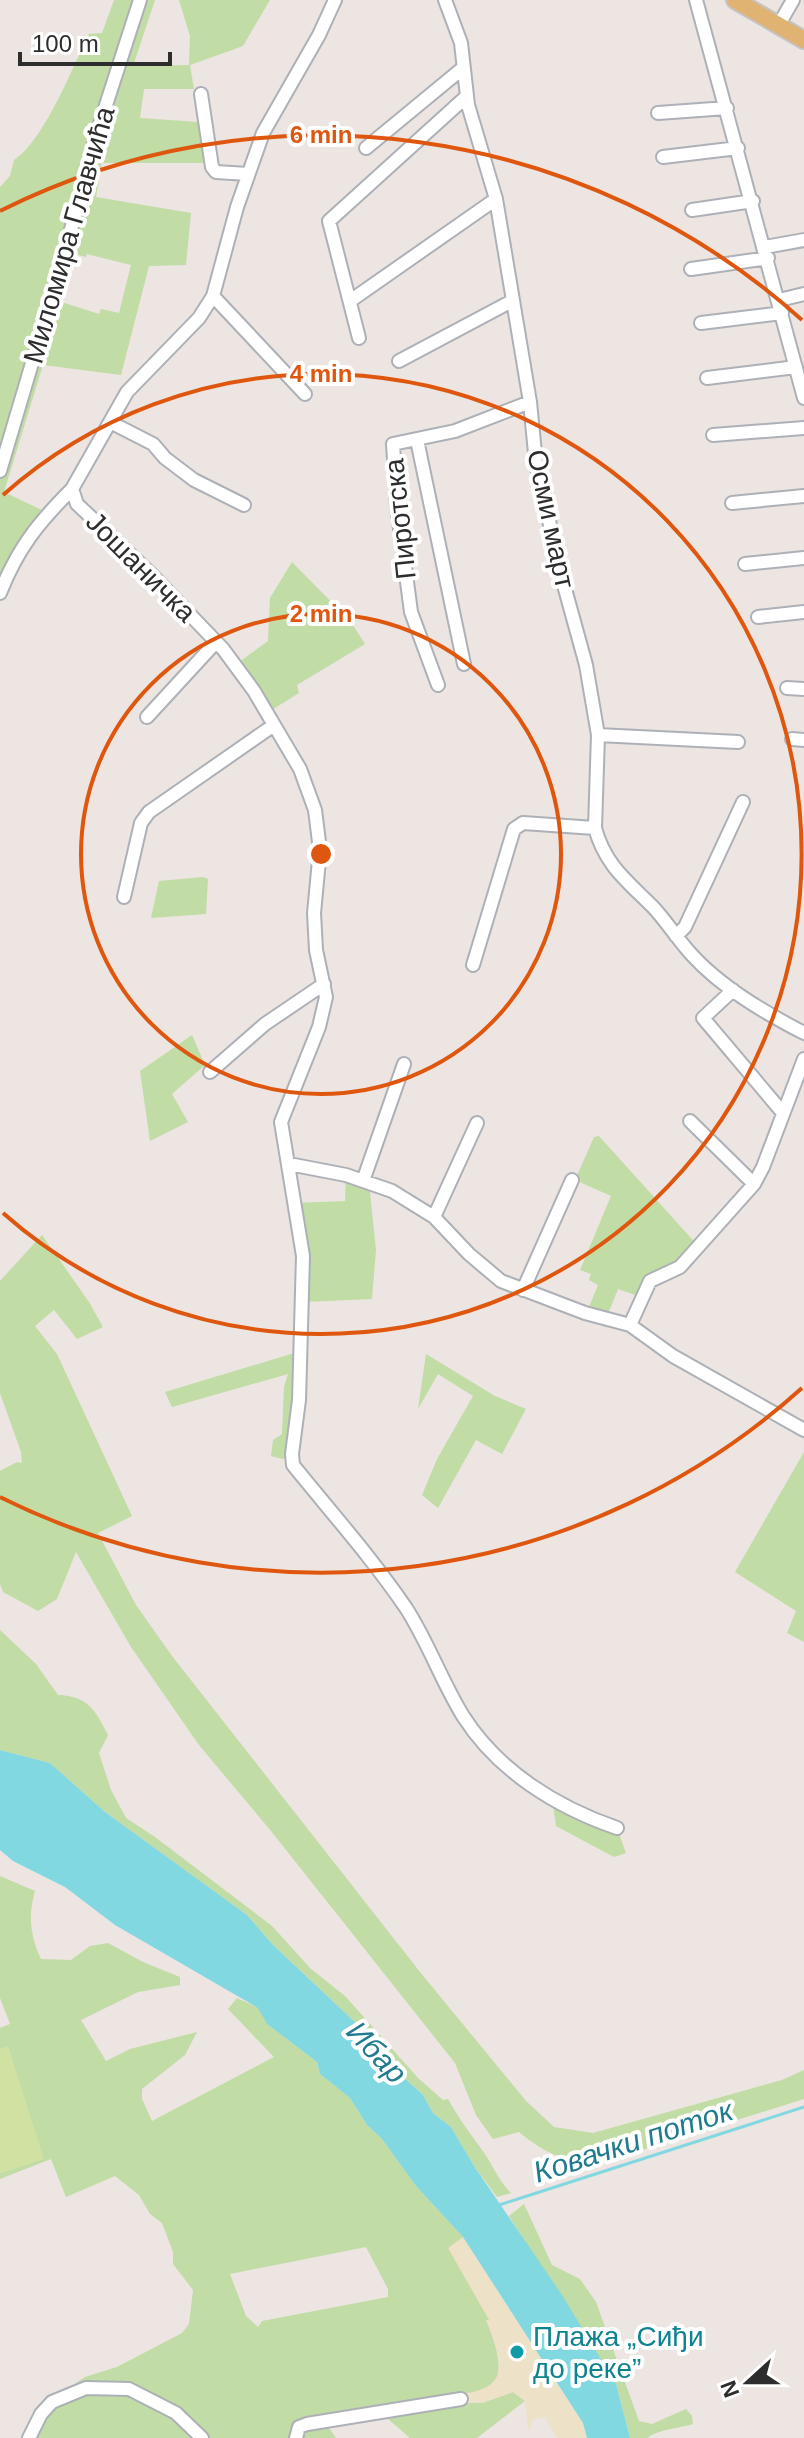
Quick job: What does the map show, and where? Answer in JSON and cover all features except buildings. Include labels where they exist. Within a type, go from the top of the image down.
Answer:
[{"type":"main road","points":[[735,0],[804,40]]},
{"type":"street","name":"Миломира Главчића","points":[[0,471],[96,136],[140,0]]},
{"type":"street","name":"Јошаничка","points":[[0,593],[15,557],[39,524],[72,489],[115,409],[139,376],[199,318],[213,296],[263,133],[319,35],[335,0]]},
{"type":"street","name":"Осми март","points":[[445,0],[461,43],[467,96],[476,137],[496,199],[530,402],[536,463],[586,665],[598,735],[595,828],[608,862],[655,910],[693,957],[733,990],[804,1033]]},
{"type":"street","points":[[696,0],[780,306],[798,360],[804,398]]},
{"type":"street","points":[[778,26],[793,0]]},
{"type":"street","points":[[366,148],[463,68]]},
{"type":"street","points":[[201,94],[212,167],[216,172],[248,174]]},
{"type":"street","points":[[359,338],[329,221],[467,96]]},
{"type":"street","points":[[658,113],[727,108]]},
{"type":"street","points":[[663,157],[738,148]]},
{"type":"street","points":[[350,301],[496,199]]},
{"type":"street","points":[[692,210],[753,201]]},
{"type":"street","points":[[691,269],[766,253],[804,240]]},
{"type":"street","points":[[701,323],[780,306],[804,294]]},
{"type":"street","points":[[213,296],[305,394]]},
{"type":"street","points":[[399,361],[512,301]]},
{"type":"street","points":[[707,378],[798,360]]},
{"type":"street","name":"Пиротска","points":[[438,685],[411,612],[397,506],[393,444],[455,431],[530,402]]},
{"type":"street","points":[[110,422],[153,444],[165,458],[194,480],[244,505]]},
{"type":"street","points":[[713,435],[804,428]]},
{"type":"street","points":[[417,440],[464,664]]},
{"type":"street","name":"Јошаничка","points":[[72,489],[77,504],[151,574],[216,642],[254,691],[300,769],[312,797],[318,823],[320,850],[315,937],[326,997],[319,1027],[281,1122],[303,1256],[299,1400],[293,1465],[408,1611],[463,1716],[486,1746],[508,1768],[539,1791],[617,1828]]},
{"type":"street","points":[[732,503],[804,496]]},
{"type":"street","points":[[745,564],[804,558]]},
{"type":"street","points":[[758,617],[804,612]]},
{"type":"street","name":"Јошаничка","points":[[147,717],[216,642]]},
{"type":"street","points":[[787,688],[804,689]]},
{"type":"street","points":[[124,897],[141,823],[149,812],[274,725]]},
{"type":"street","points":[[598,735],[738,742]]},
{"type":"street","points":[[676,936],[685,927],[743,802]]},
{"type":"street","points":[[473,965],[514,829],[523,823],[595,828]]},
{"type":"street","points":[[210,1072],[265,1024],[324,984]]},
{"type":"street","points":[[733,990],[703,1018],[783,1113]]},
{"type":"street","points":[[630,1325],[650,1281],[680,1267],[754,1184],[804,1059]]},
{"type":"street","points":[[363,1181],[404,1064]]},
{"type":"street","points":[[690,1121],[754,1184]]},
{"type":"street","points":[[434,1217],[477,1123]]},
{"type":"street","points":[[289,1164],[392,1191],[434,1217],[469,1254],[501,1281],[585,1313],[630,1325],[673,1356],[804,1430]]},
{"type":"street","points":[[523,1290],[572,1180]]},
{"type":"street","points":[[29,2438],[41,2414],[52,2402],[86,2388],[129,2389],[176,2413],[202,2438]]},
{"type":"street","points":[[296,2438],[299,2427],[307,2424],[461,2399]]},
{"type":"green space","points":[[114,0],[155,0],[133,66],[189,65],[190,36],[179,0],[270,0],[243,46],[190,65],[194,89],[144,89],[140,118],[198,122],[205,163],[102,163],[96,197],[191,213],[186,265],[149,266],[121,375],[43,365],[4,492],[48,513],[0,593],[0,187],[10,176],[14,160],[47,120],[89,34],[102,33]],"holes":[[[65,252],[86,257],[87,254],[131,265],[119,313],[101,309],[99,314],[52,299]]]},
{"type":"green space","points":[[292,562],[351,622],[365,644],[297,685],[299,693],[267,713],[235,665],[268,641],[270,598]]},
{"type":"green space","points":[[208,879],[206,914],[151,918],[159,881]]},
{"type":"green space","points":[[192,1035],[205,1065],[172,1094],[188,1122],[150,1141],[140,1071]]},
{"type":"green space","points":[[599,1136],[699,1247],[635,1295],[618,1289],[608,1314],[589,1307],[598,1285],[589,1280],[591,1274],[580,1270],[611,1196],[575,1180],[594,1137]]},
{"type":"green space","points":[[346,1175],[369,1183],[376,1250],[372,1299],[303,1302],[295,1203],[345,1201]]},
{"type":"green space","points":[[42,1235],[103,1327],[77,1339],[54,1310],[35,1326],[57,1354],[132,1516],[98,1533],[136,1605],[172,1656],[420,1972],[526,2101],[554,2127],[593,2133],[782,2080],[804,2070],[804,2099],[601,2163],[557,2156],[519,2132],[493,2139],[476,2115],[455,2063],[199,1745],[131,1647],[76,1552],[57,1599],[38,1611],[3,1592],[0,1584],[0,1471],[17,1462],[22,1463],[0,1393],[0,1281]]},
{"type":"green space","points":[[301,1351],[292,1454],[283,1459],[271,1456],[273,1440],[282,1434],[284,1387],[288,1374],[172,1407],[165,1392]]},
{"type":"green space","points":[[426,1354],[495,1396],[526,1409],[502,1454],[476,1440],[438,1508],[422,1495],[437,1459],[473,1396],[438,1374],[418,1409]]},
{"type":"green space","points":[[804,1452],[804,1642],[787,1633],[796,1611],[735,1572]]},
{"type":"green space","points":[[0,1630],[36,1664],[58,1695],[77,1698],[99,1718],[108,1735],[99,1753],[111,1790],[126,1818],[272,1926],[311,1969],[345,1996],[418,2078],[443,2100],[448,2099],[511,2193],[497,2197],[451,2127],[433,2113],[423,2095],[380,2056],[358,2025],[273,1945],[247,1915],[105,1812],[50,1763],[0,1750]]},
{"type":"green space","points":[[552,1798],[617,1828],[626,1853],[614,1857],[556,1826]]},
{"type":"green space","points":[[0,1876],[35,1891],[31,1925],[41,1959],[71,1960],[90,1946],[108,1943],[180,1977],[180,1985],[138,1992],[81,2020],[106,2061],[130,2049],[197,2032],[185,2055],[142,2089],[142,2099],[152,2121],[274,2057],[228,2009],[237,1998],[259,2008],[267,2024],[317,2062],[320,2074],[350,2098],[367,2125],[382,2139],[416,2186],[463,2237],[490,2321],[487,2321],[496,2350],[498,2371],[490,2387],[479,2393],[461,2394],[462,2403],[482,2403],[513,2392],[525,2401],[477,2438],[410,2438],[380,2412],[324,2421],[336,2438],[29,2438],[41,2414],[79,2390],[76,2383],[117,2367],[182,2333],[189,2324],[193,2290],[173,2264],[173,2252],[162,2223],[150,2214],[139,2195],[115,2176],[66,2197],[51,2159],[0,2179],[0,2173],[43,2159],[8,2047],[0,2049],[0,2028],[10,2024],[0,1998]],"holes":[[[366,2247],[388,2289],[388,2297],[262,2321],[258,2327],[246,2316],[230,2274]]]},
{"type":"green space","points":[[8,2047],[44,2159],[0,2173],[0,2049]]},
{"type":"green space","points":[[524,2204],[552,2265],[580,2279],[596,2302],[639,2421],[652,2424],[686,2409],[692,2416],[693,2424],[662,2431],[648,2438],[630,2438],[616,2384],[509,2216]]},
{"type":"sand","name":"Плажа „Сиђи до реке”","points":[[463,2237],[583,2423],[587,2438],[557,2438],[545,2417],[533,2420],[528,2431],[525,2401],[513,2392],[482,2403],[462,2403],[461,2394],[489,2385],[499,2369],[496,2347],[486,2320],[489,2320],[448,2248]]},
{"type":"water","name":"Ибар","points":[[0,1750],[50,1763],[105,1812],[247,1915],[273,1945],[358,2025],[380,2056],[423,2095],[433,2113],[451,2127],[562,2295],[616,2384],[630,2438],[587,2438],[583,2423],[463,2237],[416,2186],[382,2139],[367,2125],[350,2098],[320,2074],[317,2062],[267,2024],[258,2008],[115,1925],[65,1887],[13,1861],[0,1850]]},
{"type":"waterway","name":"Ковачки поток","points":[[499,2205],[804,2107]]},
{"type":"place","name":"Плажа „Сиђи до реке”","points":[[517,2352]]}]
